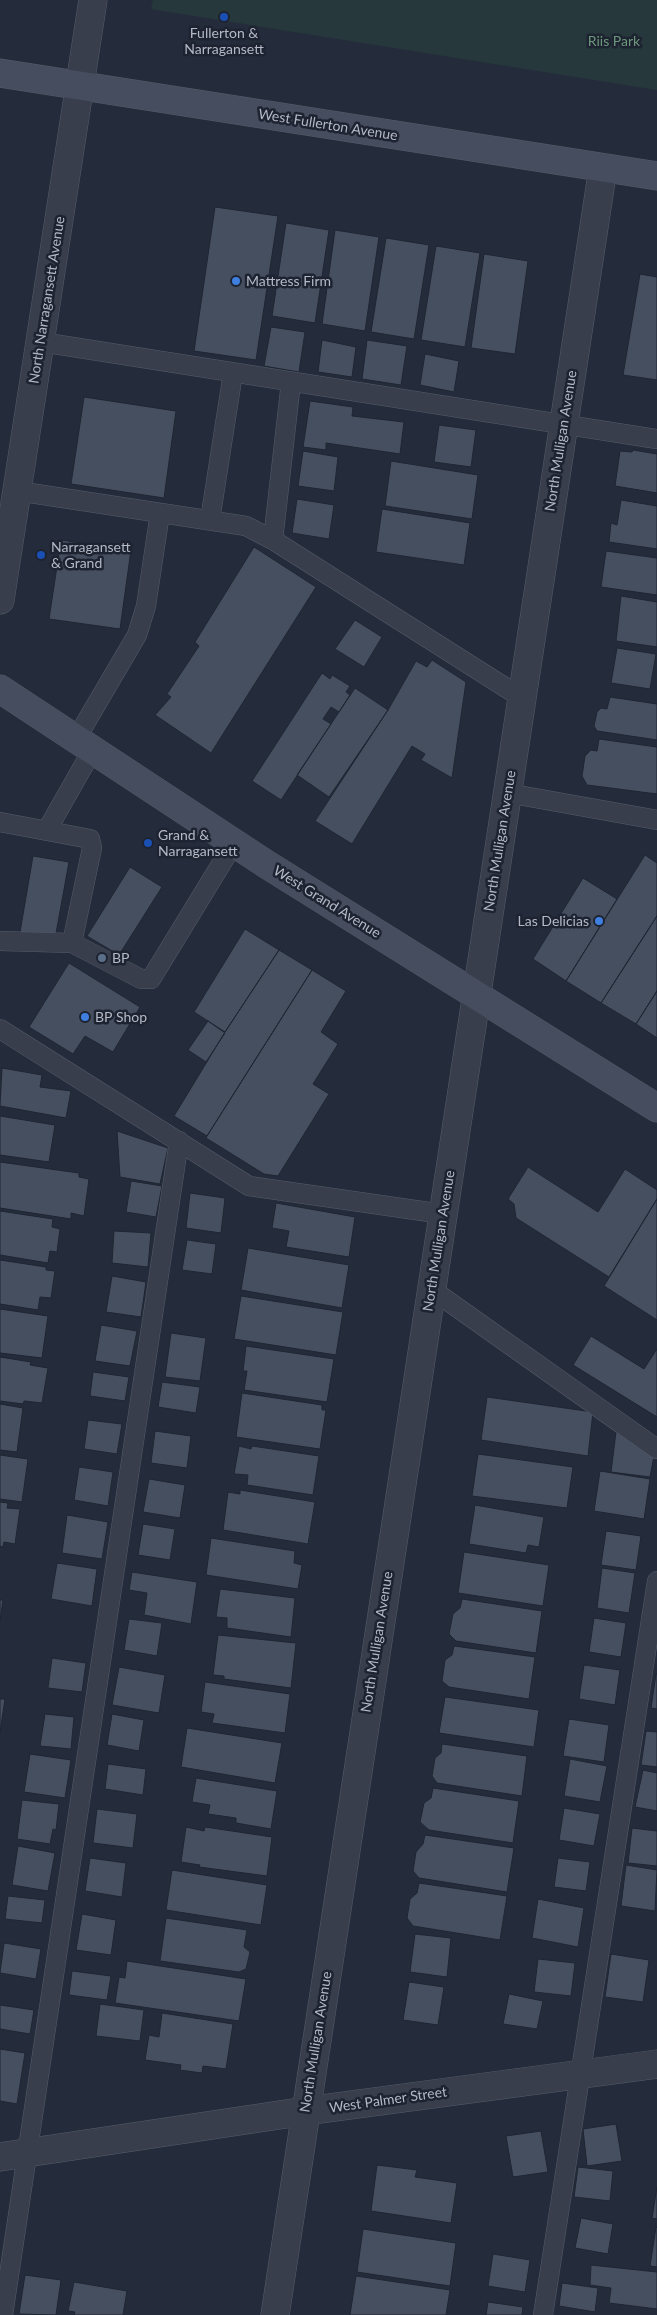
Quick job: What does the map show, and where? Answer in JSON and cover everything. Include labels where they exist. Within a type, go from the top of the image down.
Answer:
[{"type":"main road","name":"West Fullerton Avenue","points":[[0,73],[657,176]]},
{"type":"main road","name":"West Grand Avenue","points":[[0,689],[234,843],[657,1108]]},
{"type":"street","name":"North Narragansett Avenue","points":[[0,600],[93,0]]},
{"type":"street","name":"North Mulligan Avenue","points":[[275,2315],[603,168]]},
{"type":"street","name":"West Palmer Street","points":[[0,2157],[306,2111],[657,2064]]},
{"type":"lane","points":[[41,342],[657,438]]},
{"type":"lane","points":[[210,520],[233,373]]},
{"type":"lane","points":[[273,540],[291,382]]},
{"type":"lane","points":[[17,491],[246,526],[273,540],[522,698]]},
{"type":"lane","points":[[47,830],[84,744],[137,635],[146,606],[160,513]]},
{"type":"lane","points":[[507,794],[657,820]]},
{"type":"lane","points":[[0,822],[90,839],[92,848],[72,943]]},
{"type":"lane","points":[[0,941],[72,943],[141,979],[151,979],[234,843]]},
{"type":"lane","points":[[0,1029],[249,1186],[443,1214]]},
{"type":"lane","points":[[3,2315],[179,1141]]},
{"type":"lane","points":[[431,1289],[657,1449]]},
{"type":"lane","points":[[543,2315],[657,1581]]},
{"type":"green space","name":"Riis Park","points":[[153,0],[657,0],[657,90],[151,9]]},
{"type":"building","name":"Mattress Firm","points":[[215,207],[278,216],[256,360],[194,351]]},
{"type":"building","points":[[286,223],[329,230],[315,323],[272,316]]},
{"type":"building","points":[[335,230],[379,237],[365,331],[322,324]]},
{"type":"building","points":[[386,238],[429,245],[414,339],[371,332]]},
{"type":"building","points":[[436,246],[480,253],[465,347],[421,340]]},
{"type":"building","points":[[484,254],[528,261],[515,354],[471,348]]},
{"type":"building","points":[[640,274],[657,277],[657,380],[623,375]]},
{"type":"building","points":[[271,327],[305,332],[299,372],[264,366]]},
{"type":"building","points":[[322,340],[356,347],[352,377],[318,372]]},
{"type":"building","points":[[367,340],[407,346],[401,385],[362,379]]},
{"type":"building","points":[[425,354],[459,361],[454,392],[420,385]]},
{"type":"building","points":[[84,397],[176,411],[164,498],[71,484]]},
{"type":"building","points":[[310,401],[353,407],[352,416],[404,422],[400,454],[326,443],[326,450],[303,447]]},
{"type":"building","points":[[439,425],[476,430],[471,467],[434,462]]},
{"type":"building","points":[[633,450],[657,454],[657,493],[615,486],[620,451],[632,452]]},
{"type":"building","points":[[303,451],[338,457],[334,491],[298,486]]},
{"type":"building","points":[[391,461],[478,475],[472,519],[385,506]]},
{"type":"building","points":[[297,499],[334,505],[329,539],[292,533]]},
{"type":"building","points":[[621,500],[657,506],[657,549],[609,542],[611,523],[617,525]]},
{"type":"building","points":[[382,509],[470,523],[464,565],[376,552]]},
{"type":"building","points":[[61,540],[131,550],[120,629],[49,619]]},
{"type":"building","points":[[254,547],[316,587],[211,753],[155,715],[171,697],[167,694],[199,646],[195,642]]},
{"type":"building","points":[[606,551],[657,558],[657,595],[601,587]]},
{"type":"building","points":[[621,596],[657,602],[657,647],[616,641]]},
{"type":"building","points":[[355,620],[382,637],[364,667],[335,649]]},
{"type":"building","points":[[617,648],[656,654],[650,689],[611,683]]},
{"type":"building","points":[[432,660],[466,682],[452,778],[421,760],[425,754],[412,746],[352,844],[315,821],[388,710],[416,661],[427,667]]},
{"type":"building","points":[[322,673],[330,679],[332,675],[350,686],[346,692],[350,695],[339,712],[331,707],[323,719],[331,724],[281,800],[252,781]]},
{"type":"building","points":[[355,688],[388,710],[329,797],[297,775]]},
{"type":"building","points":[[610,697],[657,704],[657,740],[597,731],[594,726],[597,712],[601,708],[607,709]]},
{"type":"building","points":[[599,739],[657,747],[657,794],[587,785],[582,776],[585,756],[591,750],[597,751]]},
{"type":"building","points":[[645,855],[657,863],[657,916],[601,1003],[566,981]]},
{"type":"building","points":[[33,856],[69,862],[55,939],[20,932]]},
{"type":"building","points":[[130,867],[162,887],[119,955],[87,936]]},
{"type":"building","points":[[583,878],[617,899],[566,981],[533,959]]},
{"type":"building","points":[[657,916],[657,991],[636,1024],[601,1003]]},
{"type":"building","points":[[245,929],[279,950],[225,1032],[194,1012]]},
{"type":"building","points":[[279,950],[312,970],[207,1136],[174,1116],[225,1032]]},
{"type":"building","name":"BP Shop","points":[[69,963],[140,1007],[113,1052],[85,1036],[73,1054],[29,1027]]},
{"type":"building","points":[[312,970],[346,991],[321,1032],[338,1044],[313,1084],[329,1094],[278,1176],[264,1174],[206,1138]]},
{"type":"building","points":[[657,991],[657,1038],[636,1024]]},
{"type":"building","points":[[208,1021],[225,1033],[206,1062],[188,1050]]},
{"type":"building","points":[[2,1068],[42,1075],[40,1087],[71,1091],[66,1118],[0,1106]]},
{"type":"building","points":[[0,1116],[55,1125],[49,1162],[0,1155]]},
{"type":"building","points":[[117,1131],[168,1148],[160,1184],[120,1177]]},
{"type":"building","points":[[0,1162],[79,1173],[79,1177],[89,1179],[84,1216],[71,1213],[71,1219],[0,1208]]},
{"type":"building","points":[[528,1167],[598,1212],[625,1169],[657,1190],[657,1199],[609,1277],[516,1218],[514,1204],[508,1199]]},
{"type":"building","points":[[131,1181],[162,1186],[156,1217],[126,1212]]},
{"type":"building","points":[[190,1193],[225,1198],[221,1233],[186,1228]]},
{"type":"building","points":[[657,1199],[657,1320],[604,1286]]},
{"type":"building","points":[[276,1203],[355,1217],[349,1257],[286,1247],[289,1231],[272,1228]]},
{"type":"building","points":[[0,1211],[53,1219],[52,1227],[60,1229],[57,1252],[50,1251],[48,1263],[0,1255]]},
{"type":"building","points":[[114,1231],[151,1233],[148,1267],[112,1263]]},
{"type":"building","points":[[187,1240],[216,1244],[212,1274],[182,1270]]},
{"type":"building","points":[[248,1248],[349,1265],[342,1308],[241,1290]]},
{"type":"building","points":[[0,1260],[46,1267],[46,1270],[55,1271],[51,1298],[40,1297],[38,1310],[0,1304]]},
{"type":"building","points":[[112,1276],[146,1282],[141,1317],[106,1312]]},
{"type":"building","points":[[241,1296],[343,1312],[336,1355],[234,1339]]},
{"type":"building","points":[[0,1309],[48,1316],[42,1358],[0,1353]]},
{"type":"building","points":[[101,1325],[137,1331],[130,1366],[95,1361]]},
{"type":"building","points":[[171,1333],[206,1338],[200,1381],[165,1377]]},
{"type":"building","points":[[591,1336],[644,1369],[657,1349],[657,1417],[573,1365]]},
{"type":"building","points":[[246,1346],[334,1359],[327,1402],[244,1390],[247,1371],[243,1371]]},
{"type":"building","points":[[0,1357],[31,1362],[30,1365],[48,1368],[42,1403],[24,1401],[23,1404],[0,1401]]},
{"type":"building","points":[[93,1372],[129,1377],[125,1401],[90,1396]]},
{"type":"building","points":[[162,1382],[200,1387],[196,1413],[158,1407]]},
{"type":"building","points":[[242,1393],[322,1405],[322,1410],[326,1410],[320,1449],[236,1437]]},
{"type":"building","points":[[487,1397],[593,1412],[588,1456],[481,1440]]},
{"type":"building","points":[[0,1404],[23,1408],[17,1452],[0,1450]]},
{"type":"building","points":[[88,1420],[122,1424],[117,1454],[84,1449]]},
{"type":"building","points":[[155,1431],[191,1436],[187,1468],[151,1463]]},
{"type":"building","points":[[616,1432],[654,1456],[650,1477],[611,1472]]},
{"type":"building","points":[[239,1446],[251,1449],[252,1446],[319,1456],[313,1495],[247,1485],[248,1475],[234,1474]]},
{"type":"building","points":[[478,1454],[573,1467],[567,1508],[472,1496]]},
{"type":"building","points":[[0,1455],[28,1459],[22,1502],[0,1499]]},
{"type":"building","points":[[79,1467],[113,1472],[108,1506],[74,1500]]},
{"type":"building","points":[[600,1471],[650,1479],[644,1519],[594,1511]]},
{"type":"building","points":[[149,1479],[185,1485],[180,1518],[143,1512]]},
{"type":"building","points":[[240,1490],[315,1502],[308,1544],[223,1530],[228,1492],[240,1494]]},
{"type":"building","points":[[0,1502],[8,1503],[7,1508],[20,1509],[15,1544],[4,1542],[3,1547],[0,1546]]},
{"type":"building","points":[[475,1505],[544,1517],[539,1547],[528,1545],[526,1553],[469,1544]]},
{"type":"building","points":[[67,1515],[108,1522],[102,1559],[62,1553]]},
{"type":"building","points":[[143,1524],[175,1529],[170,1560],[138,1555]]},
{"type":"building","points":[[606,1531],[641,1536],[636,1570],[601,1565]]},
{"type":"building","points":[[211,1538],[295,1551],[294,1563],[302,1565],[298,1589],[206,1575]]},
{"type":"building","points":[[464,1552],[549,1565],[543,1606],[458,1593]]},
{"type":"building","points":[[57,1563],[97,1569],[92,1606],[51,1599]]},
{"type":"building","points":[[602,1568],[635,1573],[629,1613],[597,1608]]},
{"type":"building","points":[[132,1572],[197,1582],[191,1624],[144,1615],[147,1593],[129,1590]]},
{"type":"building","points":[[220,1589],[295,1598],[291,1637],[227,1628],[227,1618],[216,1617]]},
{"type":"building","points":[[462,1599],[542,1611],[536,1653],[456,1641],[449,1634],[453,1614],[460,1608]]},
{"type":"building","points":[[0,1600],[3,1600],[0,1621]]},
{"type":"building","points":[[594,1618],[626,1623],[621,1657],[589,1652]]},
{"type":"building","points":[[129,1619],[162,1623],[157,1656],[124,1650]]},
{"type":"building","points":[[218,1635],[296,1643],[291,1688],[224,1679],[224,1676],[213,1675]]},
{"type":"building","points":[[454,1646],[535,1657],[529,1699],[449,1687],[442,1681],[445,1660],[452,1655]]},
{"type":"building","points":[[52,1658],[86,1663],[82,1692],[48,1688]]},
{"type":"building","points":[[584,1665],[620,1670],[615,1705],[579,1699]]},
{"type":"building","points":[[119,1667],[165,1675],[159,1713],[112,1705]]},
{"type":"building","points":[[657,1674],[657,1709],[651,1708]]},
{"type":"building","points":[[205,1682],[290,1694],[285,1733],[212,1723],[214,1714],[201,1712]]},
{"type":"building","points":[[445,1697],[539,1710],[534,1747],[439,1733]]},
{"type":"building","points":[[0,1699],[5,1699],[0,1733]]},
{"type":"building","points":[[45,1714],[74,1717],[71,1749],[40,1746]]},
{"type":"building","points":[[112,1714],[144,1720],[139,1751],[107,1745]]},
{"type":"building","points":[[569,1719],[609,1725],[604,1762],[563,1756]]},
{"type":"building","points":[[187,1728],[282,1743],[275,1783],[181,1767]]},
{"type":"building","points":[[646,1731],[657,1732],[657,1767],[641,1765]]},
{"type":"building","points":[[442,1744],[527,1756],[522,1796],[437,1783],[432,1776],[435,1758],[441,1753]]},
{"type":"building","points":[[30,1754],[71,1760],[65,1798],[24,1792]]},
{"type":"building","points":[[570,1759],[607,1766],[600,1802],[564,1796]]},
{"type":"building","points":[[108,1764],[146,1769],[143,1795],[105,1789]]},
{"type":"building","points":[[643,1770],[657,1773],[657,1811],[635,1807]]},
{"type":"building","points":[[196,1778],[277,1791],[271,1829],[236,1823],[236,1818],[208,1814],[210,1805],[192,1802]]},
{"type":"building","points":[[433,1788],[519,1801],[513,1843],[429,1830],[420,1822],[424,1803],[431,1798]]},
{"type":"building","points":[[22,1800],[59,1804],[56,1830],[53,1829],[50,1844],[17,1839]]},
{"type":"building","points":[[564,1808],[600,1814],[594,1846],[559,1840]]},
{"type":"building","points":[[97,1809],[137,1814],[133,1848],[93,1843]]},
{"type":"building","points":[[186,1827],[204,1831],[205,1827],[272,1837],[267,1876],[199,1867],[200,1865],[181,1862]]},
{"type":"building","points":[[632,1828],[657,1831],[657,1866],[628,1863]]},
{"type":"building","points":[[425,1835],[514,1848],[507,1892],[419,1878],[413,1871],[416,1852],[423,1844]]},
{"type":"building","points":[[18,1846],[55,1853],[48,1891],[12,1885]]},
{"type":"building","points":[[90,1858],[126,1863],[122,1897],[85,1891]]},
{"type":"building","points":[[558,1858],[590,1862],[586,1891],[554,1887]]},
{"type":"building","points":[[626,1865],[657,1870],[655,1911],[621,1906]]},
{"type":"building","points":[[172,1870],[267,1885],[261,1925],[166,1910]]},
{"type":"building","points":[[419,1883],[507,1896],[500,1940],[413,1926],[407,1918],[410,1899],[417,1893]]},
{"type":"building","points":[[8,1896],[45,1900],[42,1923],[5,1919]]},
{"type":"building","points":[[538,1899],[584,1908],[578,1947],[532,1938]]},
{"type":"building","points":[[82,1914],[116,1920],[111,1955],[76,1950]]},
{"type":"building","points":[[166,1918],[247,1930],[244,1947],[250,1952],[246,1969],[239,1972],[160,1961]]},
{"type":"building","points":[[415,1934],[451,1938],[447,1977],[410,1972]]},
{"type":"building","points":[[4,1943],[41,1949],[36,1979],[0,1973]]},
{"type":"building","points":[[611,1954],[649,1960],[643,2002],[605,1997]]},
{"type":"building","points":[[538,1959],[575,1963],[571,1996],[534,1992]]},
{"type":"building","points":[[127,1961],[246,1979],[239,2021],[115,2003],[119,1977],[125,1978]]},
{"type":"building","points":[[72,1971],[111,1976],[107,2000],[69,1995]]},
{"type":"building","points":[[409,1982],[444,1987],[438,2025],[403,2020]]},
{"type":"building","points":[[509,1994],[543,2001],[537,2029],[503,2024]]},
{"type":"building","points":[[100,2004],[144,2010],[140,2041],[96,2036]]},
{"type":"building","points":[[0,2005],[34,2010],[30,2034],[0,2029]]},
{"type":"building","points":[[162,2013],[233,2024],[226,2069],[203,2066],[202,2073],[180,2070],[181,2065],[145,2060],[149,2035],[159,2037]]},
{"type":"building","points":[[0,2049],[25,2053],[17,2104],[0,2101]]},
{"type":"building","points":[[616,2124],[622,2161],[587,2166],[583,2129]]},
{"type":"building","points":[[541,2131],[548,2172],[513,2177],[506,2136]]},
{"type":"building","points":[[377,2165],[417,2170],[415,2177],[457,2183],[451,2223],[371,2211]]},
{"type":"building","points":[[578,2167],[613,2171],[610,2201],[574,2197]]},
{"type":"building","points":[[657,2187],[657,2219],[652,2218]]},
{"type":"building","points":[[581,2218],[613,2224],[608,2254],[575,2248]]},
{"type":"building","points":[[657,2228],[657,2267],[650,2266]]},
{"type":"building","points":[[363,2229],[456,2243],[450,2286],[357,2272]]},
{"type":"building","points":[[493,2254],[530,2260],[525,2292],[488,2286]]},
{"type":"building","points":[[591,2265],[657,2272],[657,2309],[609,2303],[611,2288],[590,2285]]},
{"type":"building","points":[[25,2275],[61,2280],[56,2315],[19,2314]]},
{"type":"building","points":[[356,2276],[450,2290],[446,2315],[350,2315]]},
{"type":"building","points":[[74,2282],[127,2291],[123,2315],[74,2315],[75,2312],[68,2311]]},
{"type":"building","points":[[562,2283],[598,2288],[595,2312],[559,2306]]},
{"type":"building","points":[[488,2302],[523,2307],[522,2315],[486,2315]]},
{"type":"place","name":"Fullerton & Narragansett","points":[[224,17]]},
{"type":"place","name":"Mattress Firm","points":[[236,281]]},
{"type":"place","name":"Narragansett & Grand","points":[[41,555]]},
{"type":"place","name":"Grand & Narragansett","points":[[148,843]]},
{"type":"place","name":"Las Delicias","points":[[599,921]]},
{"type":"place","name":"BP","points":[[102,958]]},
{"type":"place","name":"BP Shop","points":[[85,1017]]}]
